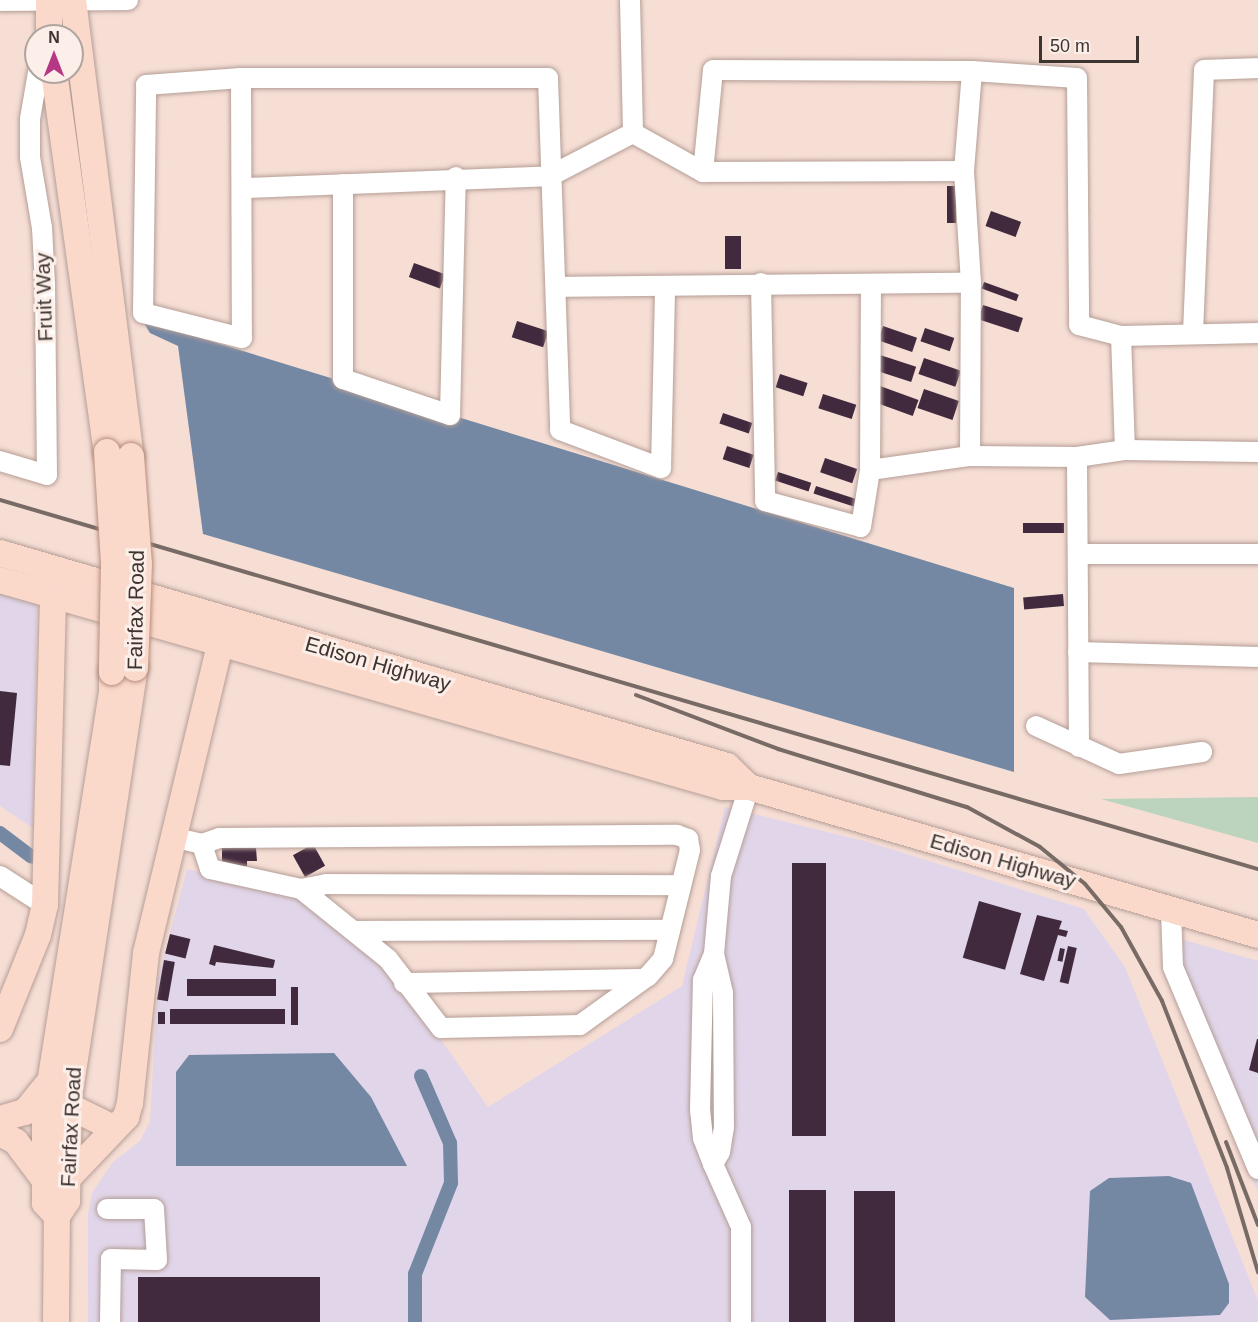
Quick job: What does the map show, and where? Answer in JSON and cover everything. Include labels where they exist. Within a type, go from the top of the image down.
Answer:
[{"type":"main road","name":"Fairfax Road","points":[[55,14],[119,454],[114,564],[124,670],[69,1106],[55,1178],[45,1203],[57,1216],[56,1322]]},
{"type":"main road","name":"Fairfax Road","points":[[56,84],[119,454]]},
{"type":"main road","name":"Edison Highway","points":[[0,553],[727,766],[749,787]]},
{"type":"main road","name":"Edison Highway","points":[[0,580],[220,645],[430,701],[723,787],[749,787],[1258,935]]},
{"type":"main road","points":[[0,1029],[38,935],[45,905],[53,597]]},
{"type":"main road","points":[[0,1133],[16,1142],[55,1178],[126,1117],[130,1103],[146,953],[172,837],[220,645]]},
{"type":"main road","name":"Fairfax Road","points":[[55,1178],[51,1080],[112,694],[124,670]]},
{"type":"main road","points":[[0,1119],[25,1112],[51,1080]]},
{"type":"main road","points":[[69,1106],[113,1128]]},
{"type":"street","points":[[0,1],[55,14],[128,0]]},
{"type":"street","points":[[630,0],[633,133]]},
{"type":"street","points":[[1193,333],[1204,70],[1258,68]]},
{"type":"street","points":[[703,172],[713,70],[972,71],[1077,78],[1079,325],[1121,336],[1258,333]]},
{"type":"street","points":[[970,456],[971,283],[964,171],[972,71]]},
{"type":"street","points":[[241,78],[244,188],[242,338],[143,313],[146,85],[241,78],[548,78],[560,430],[661,468],[665,288]]},
{"type":"street","name":"Fruit Way","points":[[0,461],[47,475],[45,285],[42,228],[30,157],[30,119],[36,84]]},
{"type":"street","points":[[633,133],[703,172],[964,171]]},
{"type":"street","points":[[244,188],[456,177],[550,176],[633,133]]},
{"type":"street","points":[[343,184],[343,379],[450,415],[456,177]]},
{"type":"street","points":[[556,287],[665,288],[761,283],[871,285],[971,283]]},
{"type":"street","points":[[761,283],[765,501],[861,527],[870,470],[871,285]]},
{"type":"street","points":[[1121,336],[1125,450]]},
{"type":"street","points":[[870,470],[970,456],[1077,457],[1125,450],[1258,452]]},
{"type":"street","points":[[1077,457],[1079,747]]},
{"type":"street","points":[[1078,554],[1258,554]]},
{"type":"street","points":[[1078,652],[1258,657]]},
{"type":"street","points":[[1036,726],[1119,764],[1202,752]]},
{"type":"street","points":[[741,1322],[741,1227],[703,1138],[700,1106],[703,980],[714,954],[721,876],[749,787]]},
{"type":"street","points":[[172,837],[202,844],[219,838],[677,835],[688,839],[690,850],[663,958],[643,979],[580,1024],[441,1028],[404,983],[388,958],[300,889]]},
{"type":"street","points":[[202,844],[210,870],[300,889],[326,884],[681,885]]},
{"type":"street","points":[[0,876],[45,905]]},
{"type":"street","points":[[1171,910],[1173,968],[1258,1169]]},
{"type":"street","points":[[354,932],[670,930]]},
{"type":"street","points":[[404,983],[643,979]]},
{"type":"street","points":[[107,1209],[154,1209],[157,1260],[111,1259],[110,1322]]},
{"type":"shaded area","points":[[0,591],[37,601],[33,828],[0,806]]},
{"type":"shaded area","points":[[725,807],[868,842],[1084,909],[1125,967],[1258,1301],[1258,1322],[88,1322],[88,1214],[92,1193],[113,1162],[140,1141],[150,1121],[158,979],[187,869],[305,896],[386,961],[488,1107],[682,986]]},
{"type":"shaded area","points":[[1184,940],[1258,961],[1258,1192],[1226,1118],[1179,958]]},
{"type":"green space","points":[[1258,797],[1258,843],[1101,799]]},
{"type":"water","points":[[142,320],[1014,588],[1014,772],[203,534],[178,346],[150,333]]},
{"type":"water","points":[[334,1053],[371,1097],[407,1166],[176,1166],[176,1072],[189,1055]]},
{"type":"water","points":[[1169,1176],[1191,1183],[1229,1284],[1229,1303],[1220,1315],[1110,1320],[1085,1297],[1090,1191],[1109,1178]]},
{"type":"building","points":[[947,186],[956,186],[956,223],[947,223]]},
{"type":"building","points":[[991,211],[1021,222],[1016,237],[986,226]]},
{"type":"building","points":[[725,236],[741,236],[741,269],[725,269]]},
{"type":"building","points":[[414,263],[445,274],[440,288],[409,277]]},
{"type":"building","points":[[984,282],[1019,295],[1016,301],[982,289]]},
{"type":"building","points":[[983,305],[1023,318],[1018,332],[978,319]]},
{"type":"building","points":[[517,321],[548,331],[543,347],[512,337]]},
{"type":"building","points":[[883,326],[917,338],[912,352],[878,340]]},
{"type":"building","points":[[925,328],[954,338],[950,351],[920,341]]},
{"type":"building","points":[[880,355],[916,367],[911,382],[875,370]]},
{"type":"building","points":[[924,358],[961,371],[955,387],[918,374]]},
{"type":"building","points":[[780,374],[808,383],[803,396],[776,387]]},
{"type":"building","points":[[880,386],[919,400],[913,416],[874,402]]},
{"type":"building","points":[[924,389],[959,401],[952,420],[917,408]]},
{"type":"building","points":[[823,394],[856,405],[852,419],[818,408]]},
{"type":"building","points":[[723,413],[752,423],[749,433],[719,423]]},
{"type":"building","points":[[727,446],[754,455],[749,468],[723,459]]},
{"type":"building","points":[[825,458],[857,469],[852,483],[820,472]]},
{"type":"building","points":[[778,472],[811,483],[809,491],[775,481]]},
{"type":"building","points":[[816,486],[856,499],[853,507],[814,494]]},
{"type":"building","points":[[1023,523],[1064,523],[1064,533],[1023,533]]},
{"type":"building","points":[[1063,594],[1064,606],[1024,609],[1023,597]]},
{"type":"building","points":[[0,691],[17,693],[10,766],[0,765]]},
{"type":"building","points":[[313,844],[325,866],[305,877],[293,855]]},
{"type":"building","points":[[222,846],[256,848],[257,861],[247,861],[247,866],[222,867]]},
{"type":"building","points":[[792,863],[826,863],[826,1136],[792,1136]]},
{"type":"building","points":[[979,901],[1021,913],[1005,970],[963,958]]},
{"type":"building","points":[[1037,915],[1062,921],[1059,929],[1068,931],[1066,937],[1058,935],[1044,981],[1020,974]]},
{"type":"building","points":[[170,934],[190,939],[186,958],[165,953]]},
{"type":"building","points":[[214,945],[275,960],[273,968],[216,962],[215,966],[209,964]]},
{"type":"building","points":[[1068,946],[1077,948],[1068,984],[1060,982]]},
{"type":"building","points":[[1060,948],[1065,949],[1062,962],[1058,961]]},
{"type":"building","points":[[164,960],[175,962],[168,1001],[157,999]]},
{"type":"building","points":[[187,979],[276,979],[276,996],[187,996]]},
{"type":"building","points":[[291,987],[298,987],[298,1025],[291,1025]]},
{"type":"building","points":[[170,1009],[285,1009],[285,1024],[170,1024]]},
{"type":"building","points":[[158,1012],[165,1012],[165,1024],[158,1024]]},
{"type":"building","points":[[1258,1039],[1258,1073],[1249,1070]]},
{"type":"building","points":[[789,1190],[826,1190],[826,1322],[789,1322]]},
{"type":"building","points":[[854,1191],[895,1191],[895,1322],[854,1322]]},
{"type":"building","points":[[138,1277],[320,1277],[320,1322],[138,1322]]},
{"type":"waterway","points":[[0,833],[31,856]]},
{"type":"waterway","points":[[415,1322],[415,1274],[451,1183],[450,1143],[421,1076]]},
{"type":"railway","points":[[0,500],[1258,869]]},
{"type":"railway","points":[[636,695],[778,749],[967,807],[1040,847],[1085,884],[1121,927],[1162,1001],[1227,1168],[1258,1272]]},
{"type":"railway","points":[[1226,1142],[1258,1225]]}]
